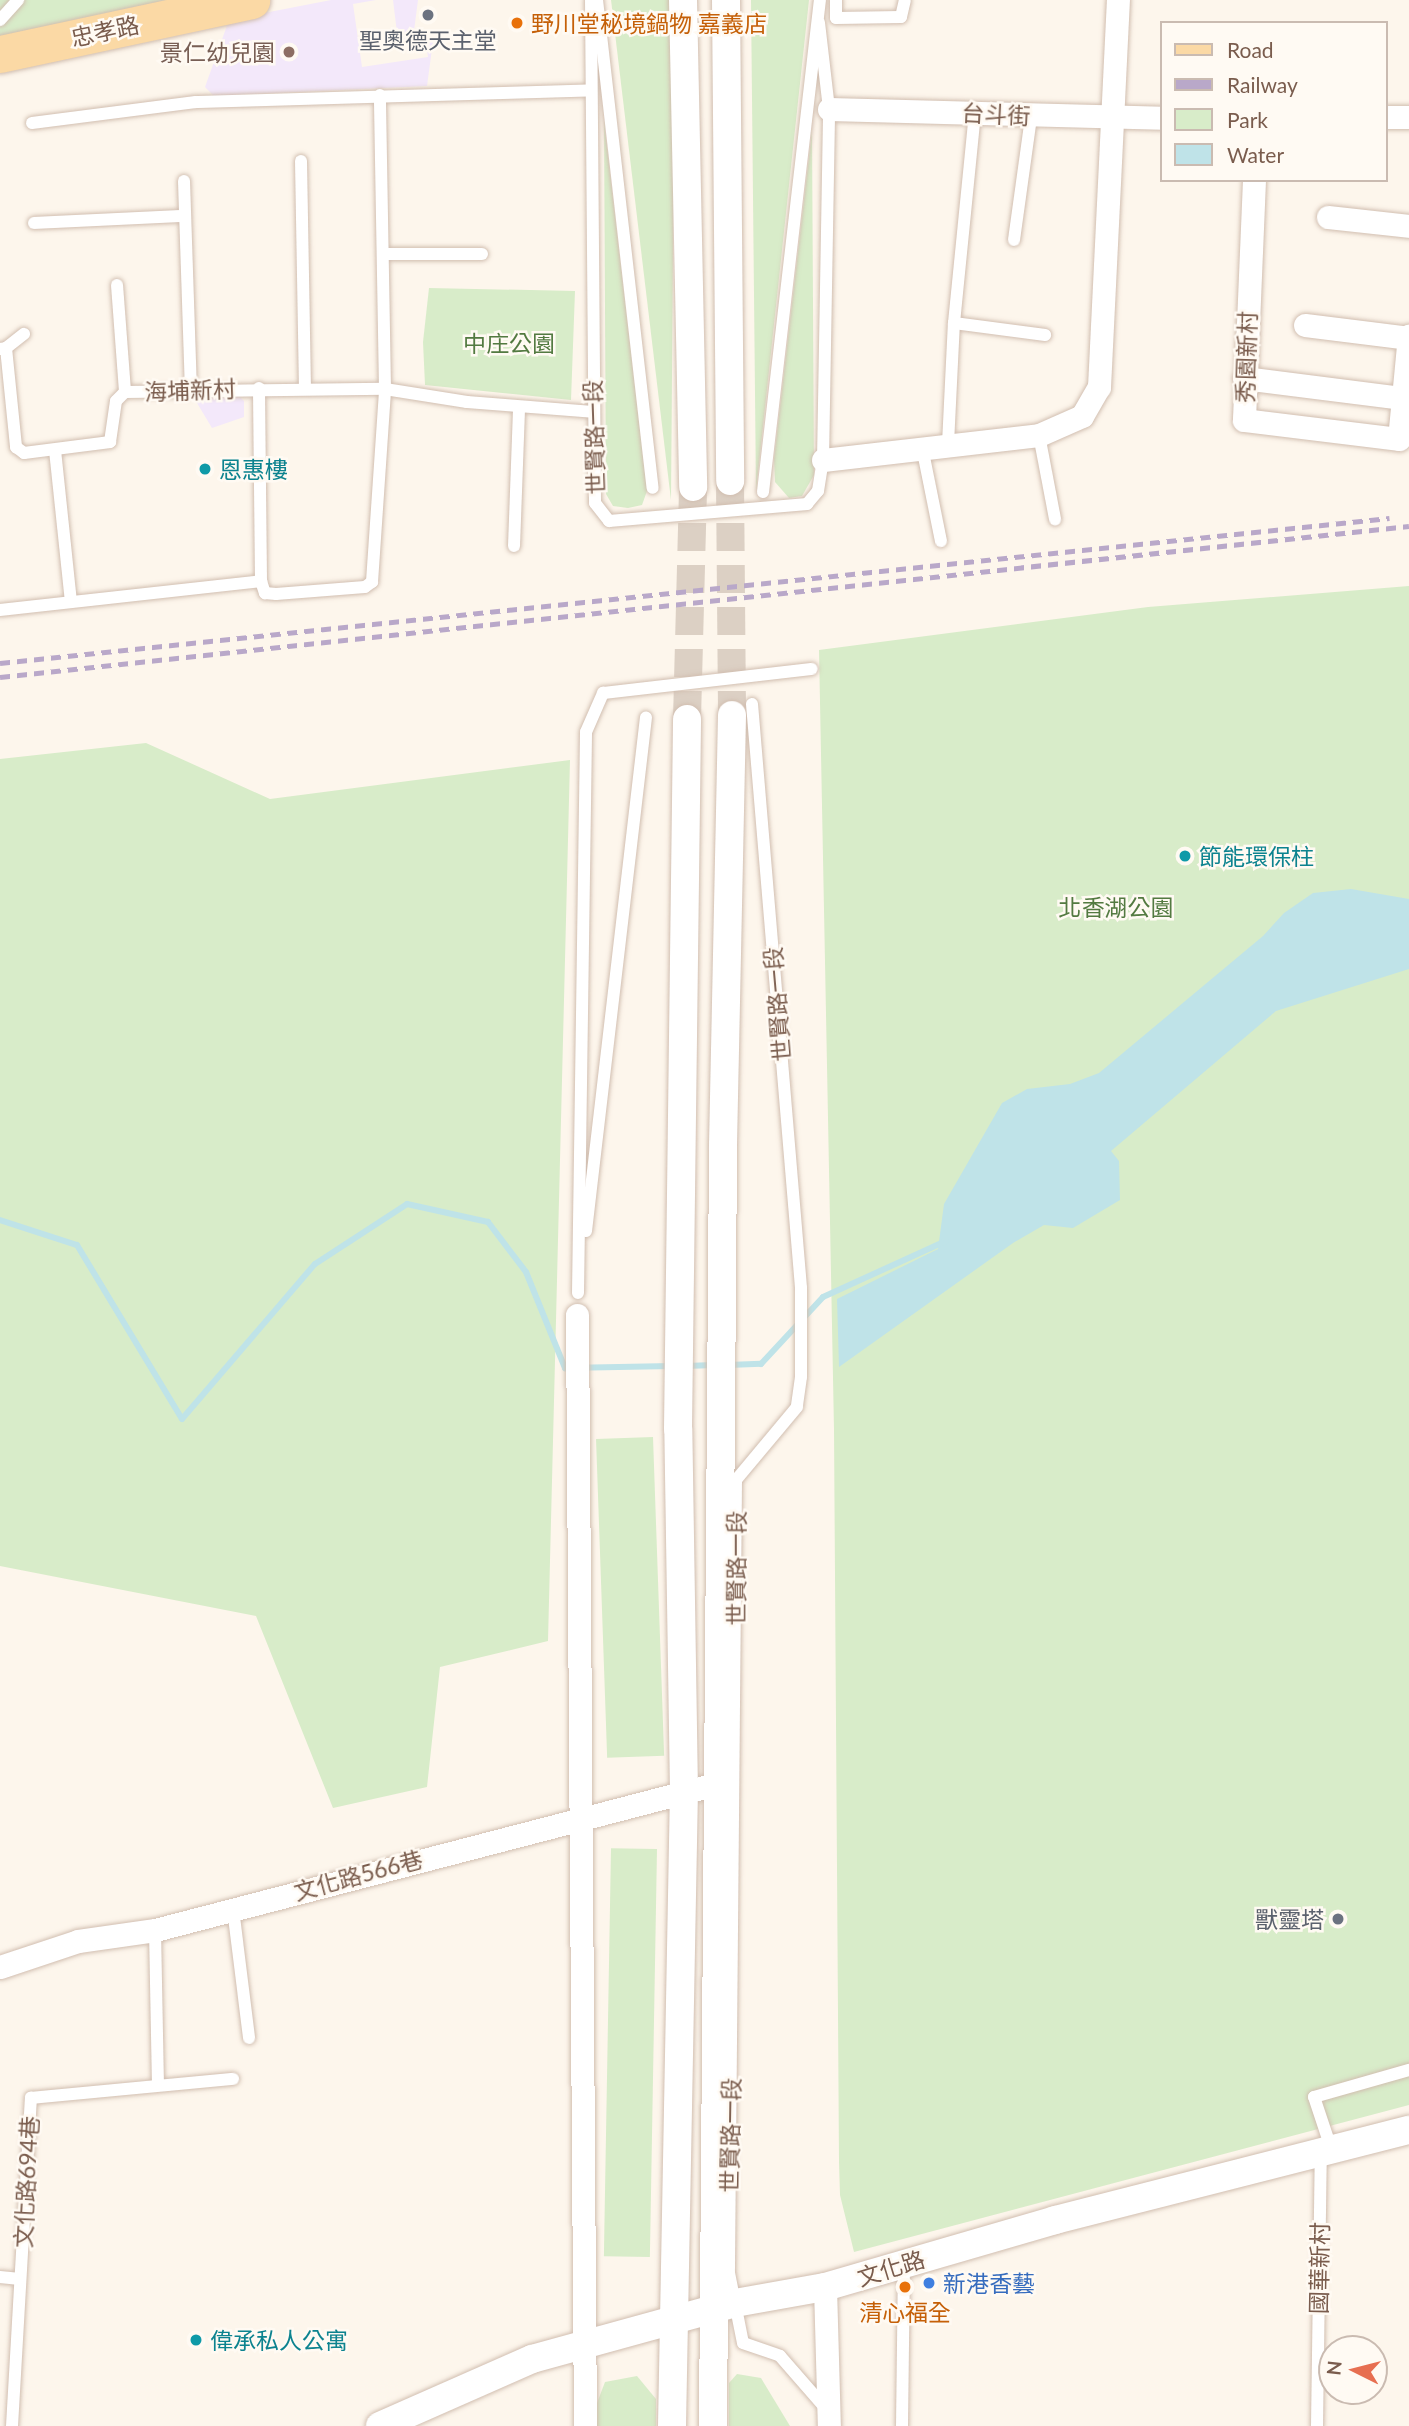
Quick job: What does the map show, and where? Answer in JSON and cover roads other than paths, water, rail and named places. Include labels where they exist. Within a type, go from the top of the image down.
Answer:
[{"type":"main road","name":"忠孝路","points":[[0,54],[251,0]]},
{"type":"street","points":[[683,0],[693,487]]},
{"type":"street","points":[[726,0],[730,481]]},
{"type":"street","points":[[823,460],[1039,435],[1082,416],[1099,387],[1107,282],[1110,117],[1118,0]]},
{"type":"street","name":"台斗街","points":[[829,109],[975,112],[1031,117],[1160,118]]},
{"type":"street","points":[[1388,117],[1409,117]]},
{"type":"street","name":"秀園新村","points":[[1254,182],[1244,420],[1399,439],[1403,398]]},
{"type":"street","points":[[1328,217],[1409,226]]},
{"type":"street","points":[[1244,378],[1403,398],[1409,337],[1305,325]]},
{"type":"street","name":"世賢路一段","points":[[713,2426],[724,2306],[716,1784],[722,1426],[721,1292],[742,709]]},
{"type":"street","points":[[672,2426],[684,1792],[678,1429],[687,719]]},
{"type":"street","points":[[578,1304],[576,1420],[583,1819],[585,2426]]},
{"type":"street","name":"文化路566巷","points":[[0,1967],[78,1941],[155,1930],[716,1784]]},
{"type":"street","name":"文化路","points":[[380,2426],[532,2359],[724,2306],[825,2287],[904,2263],[1409,2130]]},
{"type":"street","name":"世賢路一段","points":[[825,2287],[829,2419]]},
{"type":"lane","points":[[0,20],[18,0]]},
{"type":"lane","name":"世賢路一段","points":[[591,0],[595,503],[609,521],[807,504],[818,491],[823,460],[829,109],[819,23]]},
{"type":"lane","points":[[597,0],[653,488]]},
{"type":"lane","name":"世賢路一段","points":[[763,492],[820,0]]},
{"type":"lane","points":[[836,0],[836,18],[901,17],[905,0]]},
{"type":"lane","points":[[32,122],[196,102],[590,90]]},
{"type":"lane","points":[[259,388],[261,581],[265,593],[365,587],[372,582],[385,388],[380,96]]},
{"type":"lane","points":[[948,444],[954,323],[975,112]]},
{"type":"lane","points":[[1014,240],[1031,117]]},
{"type":"lane","points":[[301,161],[305,388]]},
{"type":"lane","points":[[184,181],[191,390]]},
{"type":"lane","points":[[34,223],[186,216]]},
{"type":"lane","points":[[383,254],[482,254]]},
{"type":"lane","points":[[117,285],[125,392]]},
{"type":"lane","points":[[954,323],[1045,335]]},
{"type":"lane","points":[[3,349],[24,334]]},
{"type":"lane","name":"海埔新村","points":[[3,349],[16,447],[24,453],[110,442],[116,401],[125,392],[385,388],[519,408],[593,412]]},
{"type":"lane","points":[[514,546],[519,408]]},
{"type":"lane","points":[[1039,435],[1055,519]]},
{"type":"lane","points":[[922,447],[941,541]]},
{"type":"lane","points":[[55,450],[71,601]]},
{"type":"lane","points":[[0,610],[261,581]]},
{"type":"lane","points":[[578,1304],[586,732],[603,693],[812,669]]},
{"type":"lane","name":"世賢路一段","points":[[742,709],[801,1288],[801,1377],[797,1407],[736,1480],[729,2263],[724,2306],[743,2343],[780,2356],[829,2419]]},
{"type":"lane","points":[[578,1304],[646,717]]},
{"type":"lane","points":[[233,1909],[249,2038]]},
{"type":"lane","points":[[155,1930],[158,2083]]},
{"type":"lane","name":"國華新村","points":[[1317,2426],[1326,2152],[1314,2097],[1409,2070]]},
{"type":"lane","name":"文化路694巷","points":[[12,2426],[31,2098],[158,2083],[233,2079]]},
{"type":"lane","points":[[902,2426],[904,2263]]},
{"type":"lane","points":[[0,2277],[20,2279]]},
{"type":"lane","points":[[0,2353],[16,2354]]},
{"type":"water","points":[[1351,889],[1409,899],[1409,969],[1276,1011],[1111,1151],[1119,1161],[1120,1200],[1073,1228],[1044,1225],[1013,1243],[839,1367],[837,1299],[938,1249],[944,1204],[1002,1103],[1027,1089],[1070,1084],[1099,1073],[1263,936],[1284,913],[1313,893]]},
{"type":"waterway","points":[[0,1220],[77,1245],[182,1419],[315,1264],[407,1204],[488,1222],[526,1272],[565,1368],[672,1366]]},
{"type":"waterway","points":[[728,1365],[761,1364],[823,1297],[946,1241]]},
{"type":"waterway","points":[[686,1366],[714,1365]]},
{"type":"tunnel","points":[[730,481],[732,715]]},
{"type":"tunnel","points":[[687,719],[693,487]]},
{"type":"railway","points":[[0,663],[1389,518]]},
{"type":"railway","points":[[0,677],[1409,526]]},
{"type":"place","name":"聖奧德天主堂","points":[[428,15]]},
{"type":"place","name":"野川堂秘境鍋物 嘉義店","points":[[517,23]]},
{"type":"place","name":"景仁幼兒園","points":[[289,52]]},
{"type":"place","name":"恩惠樓","points":[[205,469]]},
{"type":"place","name":"節能環保柱","points":[[1185,856]]},
{"type":"place","name":"獸靈塔","points":[[1338,1919]]},
{"type":"place","name":"新港香藝","points":[[929,2283]]},
{"type":"place","name":"清心福全","points":[[905,2287]]},
{"type":"place","name":"偉承私人公寓","points":[[196,2340]]},
{"type":"park label","name":"中庄公園","points":[[509,343]]},
{"type":"park label","name":"北香湖公園","points":[[1116,907]]}]
